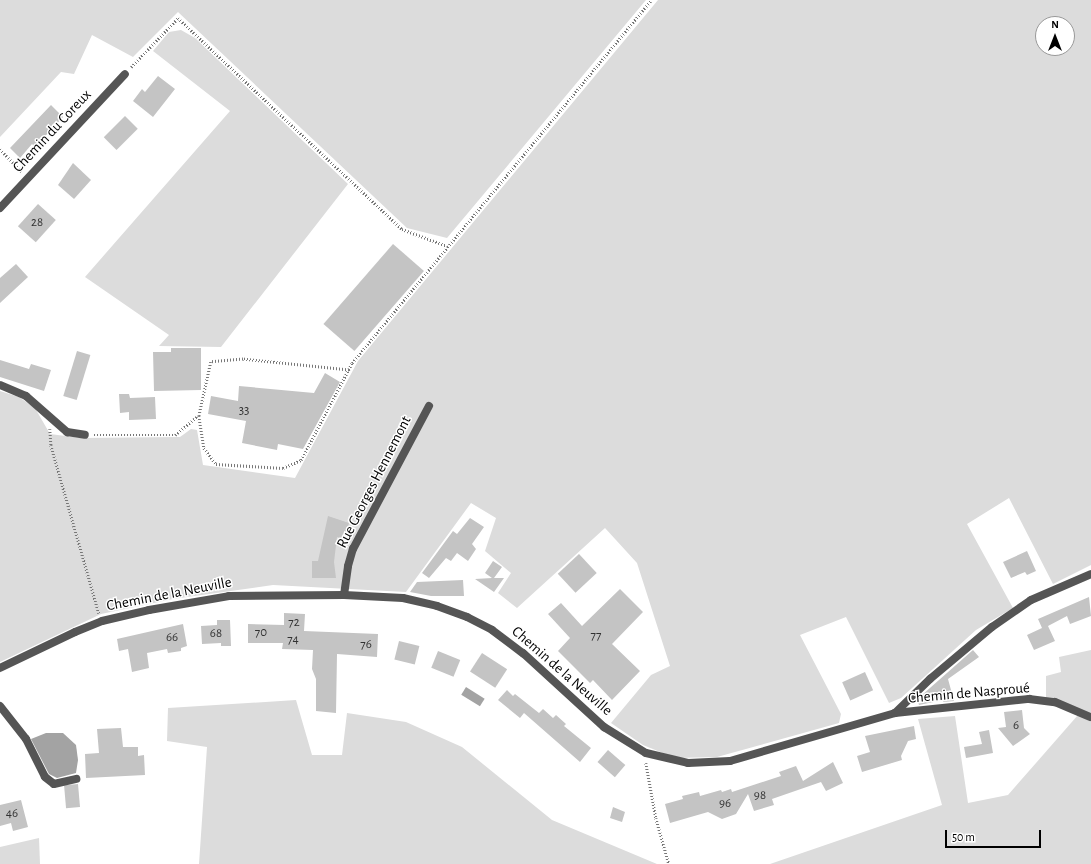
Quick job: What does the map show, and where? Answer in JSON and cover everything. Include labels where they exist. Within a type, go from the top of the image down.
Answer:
[{"type":"street","name":"Chemin du Coreux","points":[[0,208],[26,178],[125,74]]},
{"type":"street","points":[[0,385],[26,396],[66,432],[85,435]]},
{"type":"street","name":"Rue Georges Hennemont","points":[[344,595],[348,566],[353,549],[429,406]]},
{"type":"street","points":[[895,713],[930,679],[992,627],[1031,600],[1091,574]]},
{"type":"street","name":"Chemin de la Neuville","points":[[0,668],[102,621],[229,596],[344,595],[409,600],[436,606],[486,627],[523,653],[604,727],[646,753],[688,763],[730,761],[895,713]]},
{"type":"street","name":"Chemin de Nasproué","points":[[895,713],[1029,699],[1055,702],[1091,717]]},
{"type":"street","points":[[0,706],[26,739],[45,777],[54,784],[76,779]]},
{"type":"path","points":[[349,370],[243,359],[211,362],[198,416],[204,448],[216,464],[283,468],[301,460],[349,370],[447,246],[651,0]]},
{"type":"path","points":[[125,74],[178,18],[402,229],[447,246]]},
{"type":"path","points":[[0,149],[26,178]]},
{"type":"path","points":[[85,435],[175,434],[198,416]]},
{"type":"path","points":[[52,421],[51,445],[102,621]]},
{"type":"path","points":[[646,753],[647,774],[669,864]]},
{"type":"shaded area","points":[[0,0],[646,0],[447,238],[407,228],[178,12],[133,57],[92,35],[74,74],[61,72],[0,137]]},
{"type":"shaded area","points":[[658,0],[1091,0],[1091,565],[1053,584],[1009,498],[967,524],[1013,608],[976,630],[901,698],[889,703],[846,617],[800,635],[841,714],[839,723],[717,757],[675,758],[643,745],[611,723],[651,675],[670,666],[637,563],[605,528],[517,608],[498,593],[511,573],[485,551],[496,518],[471,503],[406,592],[273,585],[173,599],[101,614],[0,662],[0,391],[19,397],[35,408],[50,434],[81,438],[180,437],[191,429],[197,430],[203,465],[295,478],[358,361]]},
{"type":"shaded area","points":[[181,30],[195,38],[348,184],[221,347],[159,346],[169,335],[85,277],[230,111],[153,51],[169,32]]},
{"type":"shaded area","points":[[1091,650],[1091,714],[1046,698],[1046,676],[1061,672],[1059,657]]},
{"type":"shaded area","points":[[466,687],[485,699],[480,706],[461,695]]},
{"type":"shaded area","points":[[296,700],[312,755],[342,755],[347,713],[406,722],[462,747],[552,820],[657,864],[199,864],[207,747],[167,741],[168,708]]},
{"type":"shaded area","points":[[1078,715],[1091,722],[1091,864],[770,864],[942,805],[918,719],[955,716],[968,803],[1008,795]]},
{"type":"shaded area","points":[[46,733],[63,733],[76,745],[78,760],[76,773],[57,778],[49,774],[31,739]]},
{"type":"shaded area","points":[[39,838],[40,864],[0,864],[0,847]]},
{"type":"building","points":[[158,76],[175,89],[153,117],[133,101],[142,89],[145,92]]},
{"type":"building","points":[[51,105],[63,117],[35,147],[32,144],[20,158],[10,148]]},
{"type":"building","points":[[125,116],[138,129],[117,150],[104,137]]},
{"type":"building","points":[[73,163],[91,180],[74,199],[58,185]]},
{"type":"building","points":[[38,204],[56,220],[36,242],[18,226]]},
{"type":"building","points":[[393,244],[424,271],[354,351],[323,324]]},
{"type":"building","points":[[16,264],[28,277],[0,303],[0,278]]},
{"type":"building","points":[[171,348],[201,348],[201,390],[154,391],[153,352],[171,352]]},
{"type":"building","points":[[77,351],[90,355],[77,400],[63,396]]},
{"type":"building","points":[[0,360],[29,369],[31,364],[51,370],[44,391],[0,377]]},
{"type":"building","points":[[325,373],[340,382],[303,449],[278,444],[277,450],[242,443],[246,421],[208,414],[211,396],[238,401],[239,386],[314,393]]},
{"type":"building","points":[[119,394],[129,394],[130,398],[155,397],[156,419],[129,420],[129,412],[120,413]]},
{"type":"building","points":[[328,516],[349,523],[344,539],[337,537],[334,562],[336,578],[312,578],[312,561],[318,561]]},
{"type":"building","points":[[470,518],[484,527],[472,544],[476,549],[468,561],[457,553],[451,561],[446,558],[429,578],[422,573],[453,531],[457,534]]},
{"type":"building","points":[[1027,551],[1036,571],[1027,575],[1025,572],[1011,578],[1003,562]]},
{"type":"building","points":[[579,554],[597,573],[576,593],[558,574]]},
{"type":"building","points":[[493,561],[502,567],[494,578],[504,578],[494,592],[475,579],[492,578],[485,573]]},
{"type":"building","points":[[463,580],[464,596],[431,596],[410,592],[417,582]]},
{"type":"building","points":[[620,589],[643,612],[612,644],[640,671],[612,700],[593,680],[590,683],[558,651],[570,638],[548,614],[561,603],[582,626]]},
{"type":"building","points":[[1089,597],[1091,616],[1070,624],[1067,616],[1048,626],[1055,641],[1034,650],[1027,635],[1042,628],[1038,619]]},
{"type":"building","points":[[284,613],[305,614],[304,631],[378,634],[377,657],[337,654],[336,713],[316,711],[316,679],[312,669],[313,650],[282,649],[283,643],[248,643],[248,624],[284,625]]},
{"type":"building","points":[[217,620],[230,620],[231,646],[221,646],[221,643],[202,644],[201,626],[217,625]]},
{"type":"building","points":[[183,624],[187,646],[181,648],[181,651],[168,653],[167,649],[147,653],[149,668],[132,672],[128,649],[119,651],[117,639]]},
{"type":"building","points":[[399,641],[419,646],[415,665],[394,659]]},
{"type":"building","points":[[973,650],[979,657],[948,679],[954,701],[943,702],[943,700],[919,705],[917,699]]},
{"type":"building","points":[[438,651],[460,660],[454,677],[431,668]]},
{"type":"building","points":[[482,653],[507,669],[495,688],[470,671]]},
{"type":"building","points":[[865,672],[873,690],[850,700],[842,682]]},
{"type":"building","points":[[507,690],[513,696],[515,694],[539,713],[543,709],[553,718],[556,715],[566,724],[564,726],[591,748],[580,762],[524,713],[520,718],[498,700]]},
{"type":"building","points":[[1022,710],[1024,728],[1030,734],[1013,746],[998,728],[1006,727],[1004,712]]},
{"type":"building","points":[[914,726],[916,739],[908,741],[901,756],[902,760],[862,772],[857,756],[870,752],[865,736]]},
{"type":"building","points":[[121,728],[123,747],[138,747],[138,756],[144,755],[145,775],[86,778],[85,754],[99,753],[97,729]]},
{"type":"building","points":[[989,730],[993,753],[966,758],[964,747],[982,744],[979,732]]},
{"type":"building","points":[[608,750],[625,765],[615,777],[598,762]]},
{"type":"building","points":[[833,762],[843,783],[826,791],[821,782],[772,799],[774,805],[754,811],[748,794],[736,814],[722,819],[708,812],[670,823],[665,804],[683,799],[682,796],[699,792],[700,796],[721,790],[722,792],[731,789],[732,792],[781,776],[779,772],[796,766],[803,781]]},
{"type":"building","points":[[78,784],[80,807],[66,808],[64,785]]},
{"type":"building","points":[[21,800],[28,827],[13,831],[11,823],[0,826],[0,805]]},
{"type":"building","points":[[613,807],[625,812],[622,822],[610,818]]}]
